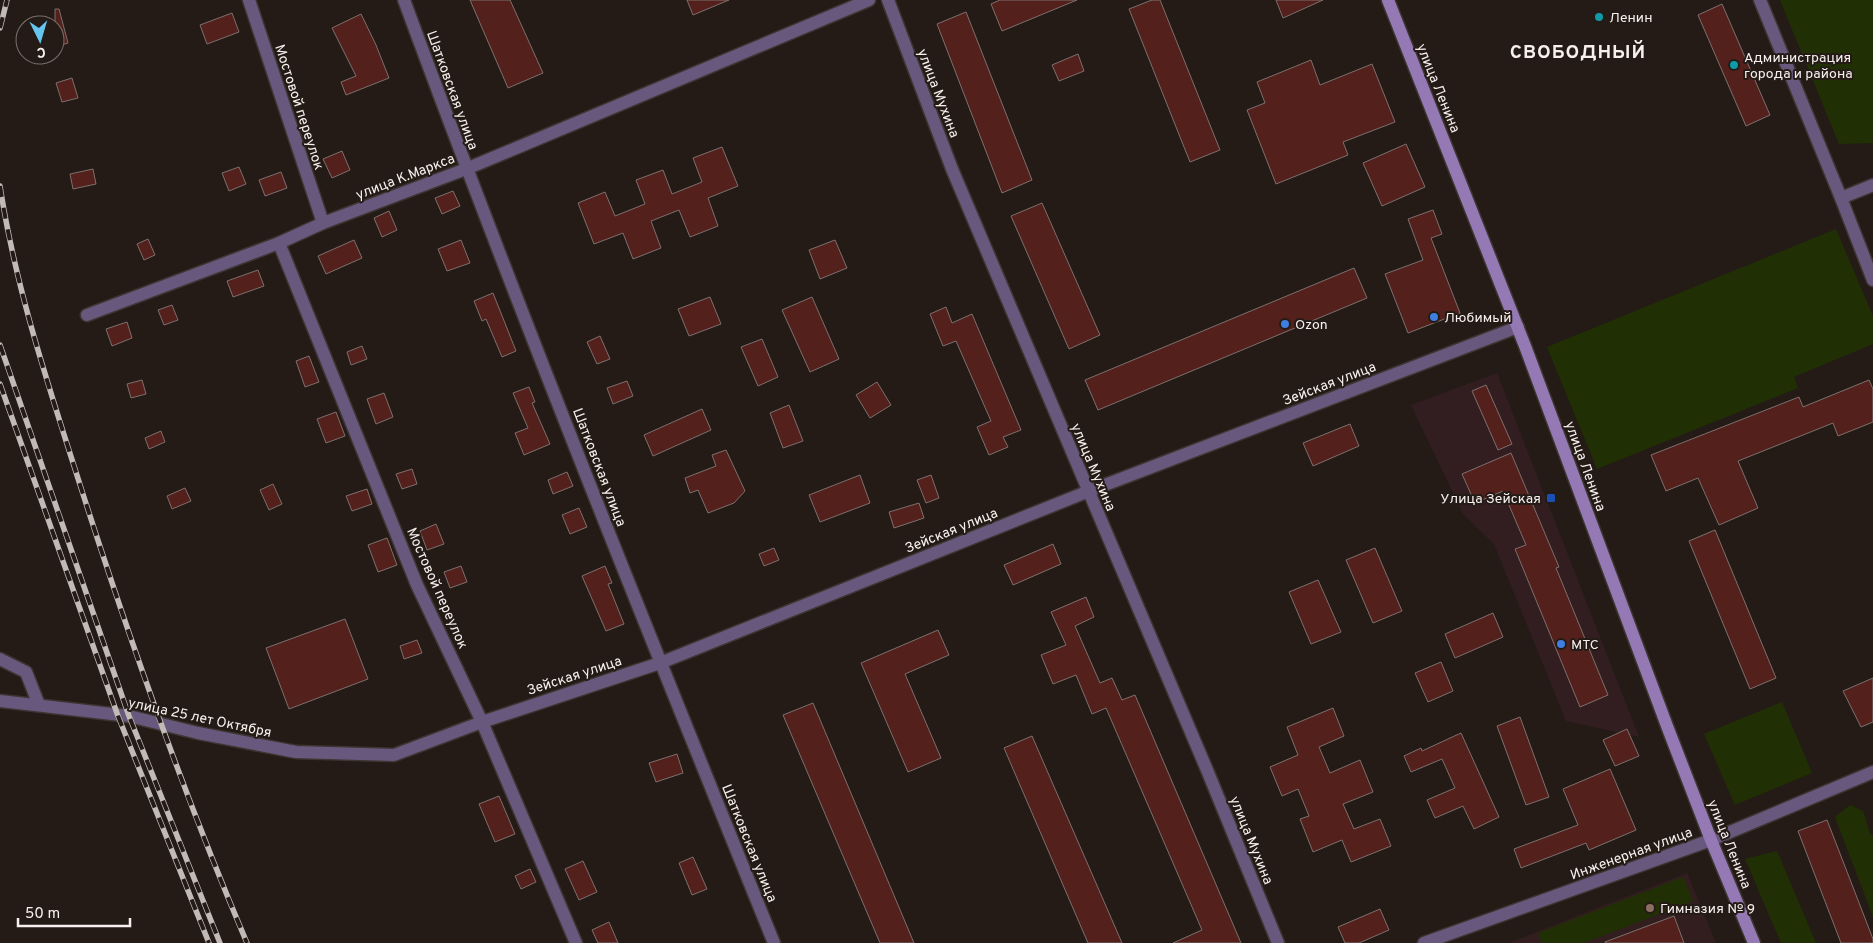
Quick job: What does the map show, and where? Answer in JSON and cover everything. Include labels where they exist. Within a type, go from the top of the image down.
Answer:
[{"type":"main road","name":"улица Ленина","points":[[1388,0],[1518,327],[1711,840],[1754,943]]},
{"type":"street","name":"Мостовой переулок","points":[[249,0],[323,223]]},
{"type":"street","name":"Шатковская улица","points":[[404,0],[466,169],[660,663],[774,943]]},
{"type":"street","name":"улица К.Маркса","points":[[88,316],[278,243],[323,223],[466,169],[869,0]]},
{"type":"street","name":"улица Мухина","points":[[888,0],[952,169],[1278,943]]},
{"type":"street","points":[[1760,0],[1842,198],[1873,280]]},
{"type":"street","points":[[1842,198],[1873,185]]},
{"type":"street","name":"Мостовой переулок","points":[[278,243],[417,585],[482,722],[576,943]]},
{"type":"street","name":"Зейская улица","points":[[394,755],[482,722],[660,663],[1089,491],[1518,327]]},
{"type":"street","points":[[0,659],[26,672],[39,705]]},
{"type":"street","name":"улица 25 лет Октября","points":[[0,701],[129,716],[198,734],[296,752],[394,755]]},
{"type":"street","name":"Инженерная улица","points":[[1424,943],[1711,840],[1873,772]]},
{"type":"shaded area","points":[[1497,373],[1639,737],[1566,721],[1494,544],[1463,514],[1411,405]]},
{"type":"shaded area","name":"Гимназия № 9","points":[[1687,873],[1716,943],[1509,943]]},
{"type":"green space","points":[[1780,0],[1873,0],[1873,143],[1839,144]]},
{"type":"green space","points":[[1836,229],[1873,316],[1873,344],[1794,377],[1798,388],[1597,469],[1547,347]]},
{"type":"green space","points":[[1782,702],[1812,773],[1735,805],[1704,734]]},
{"type":"green space","points":[[1850,805],[1863,811],[1870,833],[1873,836],[1873,917],[1835,817]]},
{"type":"green space","points":[[1777,851],[1816,943],[1781,943],[1745,859]]},
{"type":"green space","points":[[1683,877],[1693,901],[1584,943],[1542,943],[1538,933]]},
{"type":"building","points":[[470,0],[510,0],[543,73],[508,88]]},
{"type":"building","points":[[687,0],[729,0],[693,15]]},
{"type":"building","points":[[1000,0],[1077,0],[1002,31],[991,4]]},
{"type":"building","points":[[1152,0],[1160,0],[1220,150],[1190,162],[1129,9]]},
{"type":"building","points":[[1276,0],[1323,0],[1283,18]]},
{"type":"building","name":"Администрация города и района","points":[[1722,4],[1770,115],[1746,126],[1698,15]]},
{"type":"building","points":[[55,9],[59,9],[61,15],[55,15]]},
{"type":"building","points":[[966,12],[1032,180],[1002,193],[937,24]]},
{"type":"building","points":[[232,13],[239,32],[207,44],[200,25]]},
{"type":"building","points":[[361,14],[389,78],[346,95],[341,82],[356,76],[332,28]]},
{"type":"building","points":[[65,32],[68,43],[65,44]]},
{"type":"building","points":[[1078,54],[1084,71],[1059,81],[1052,65]]},
{"type":"building","points":[[1311,60],[1320,85],[1372,64],[1395,122],[1343,142],[1348,155],[1276,184],[1247,110],[1265,103],[1257,82]]},
{"type":"building","points":[[72,78],[78,98],[62,102],[56,83]]},
{"type":"building","points":[[1406,144],[1425,187],[1382,206],[1363,163]]},
{"type":"building","points":[[722,147],[738,186],[708,198],[718,226],[690,237],[679,210],[651,221],[661,248],[633,259],[623,233],[594,244],[578,203],[605,192],[615,216],[645,204],[636,180],[663,170],[672,194],[702,182],[693,158]]},
{"type":"building","points":[[342,151],[350,170],[332,178],[323,159]]},
{"type":"building","points":[[239,167],[246,184],[229,191],[222,173]]},
{"type":"building","points":[[93,169],[96,184],[73,189],[70,174]]},
{"type":"building","points":[[281,172],[287,188],[265,196],[259,180]]},
{"type":"building","points":[[453,191],[460,206],[442,214],[435,198]]},
{"type":"building","points":[[1042,203],[1100,335],[1069,349],[1011,216]]},
{"type":"building","points":[[1433,210],[1442,234],[1431,238],[1460,313],[1408,333],[1385,274],[1423,260],[1408,219]]},
{"type":"building","points":[[389,211],[397,230],[382,237],[374,218]]},
{"type":"building","points":[[148,239],[155,255],[144,260],[137,244]]},
{"type":"building","points":[[354,240],[362,258],[326,274],[318,256]]},
{"type":"building","points":[[461,240],[470,263],[447,271],[438,249]]},
{"type":"building","points":[[835,240],[847,268],[820,279],[809,250]]},
{"type":"building","points":[[1354,268],[1367,298],[1098,410],[1085,380]]},
{"type":"building","points":[[258,270],[264,286],[233,297],[227,281]]},
{"type":"building","points":[[493,293],[516,351],[502,357],[486,319],[482,321],[474,301]]},
{"type":"building","points":[[710,297],[721,324],[689,336],[678,309]]},
{"type":"building","points":[[812,297],[839,359],[810,372],[782,310]]},
{"type":"building","points":[[172,305],[178,320],[164,325],[158,310]]},
{"type":"building","points":[[946,307],[952,323],[972,314],[1021,430],[1003,437],[1008,447],[989,455],[977,427],[991,421],[956,341],[943,346],[930,314]]},
{"type":"building","points":[[127,322],[132,338],[112,346],[106,329]]},
{"type":"building","points":[[600,336],[610,359],[597,364],[587,342]]},
{"type":"building","points":[[762,339],[778,377],[758,386],[741,347]]},
{"type":"building","points":[[362,346],[367,359],[351,365],[347,352]]},
{"type":"building","points":[[309,356],[319,382],[305,387],[296,361]]},
{"type":"building","points":[[142,380],[146,394],[131,398],[127,384]]},
{"type":"building","points":[[1869,380],[1873,389],[1873,422],[1838,436],[1833,423],[1738,461],[1758,508],[1719,525],[1698,478],[1666,491],[1651,455],[1799,397],[1803,407]]},
{"type":"building","points":[[627,381],[633,396],[613,404],[607,388]]},
{"type":"building","points":[[877,382],[891,405],[870,418],[856,395]]},
{"type":"building","points":[[1486,385],[1512,444],[1498,450],[1472,391]]},
{"type":"building","points":[[529,387],[535,402],[532,403],[550,444],[524,455],[515,433],[528,428],[513,393]]},
{"type":"building","points":[[384,393],[393,417],[376,424],[367,399]]},
{"type":"building","points":[[789,405],[803,441],[783,448],[770,413]]},
{"type":"building","points":[[702,409],[711,430],[653,456],[644,435]]},
{"type":"building","points":[[336,412],[345,436],[326,443],[317,419]]},
{"type":"building","points":[[1350,424],[1359,446],[1313,466],[1303,443]]},
{"type":"building","points":[[161,431],[165,442],[149,449],[145,438]]},
{"type":"building","points":[[726,450],[745,491],[734,503],[708,513],[698,490],[690,493],[685,478],[716,466],[712,455]]},
{"type":"building","points":[[1511,453],[1559,567],[1556,568],[1608,695],[1580,707],[1515,549],[1526,545],[1503,491],[1475,503],[1462,474]]},
{"type":"building","points":[[412,469],[417,484],[402,489],[396,474]]},
{"type":"building","points":[[567,472],[573,486],[553,494],[548,480]]},
{"type":"building","points":[[860,475],[870,503],[820,522],[809,495]]},
{"type":"building","points":[[931,475],[939,498],[926,503],[917,480]]},
{"type":"building","points":[[273,484],[282,504],[269,510],[260,490]]},
{"type":"building","points":[[185,488],[191,501],[172,509],[167,496]]},
{"type":"building","points":[[367,489],[372,504],[352,511],[346,496]]},
{"type":"building","points":[[919,503],[924,518],[894,528],[889,512]]},
{"type":"building","points":[[579,508],[587,527],[570,534],[562,515]]},
{"type":"building","points":[[436,524],[444,544],[427,550],[420,531]]},
{"type":"building","points":[[1715,530],[1776,678],[1750,689],[1689,541]]},
{"type":"building","points":[[387,538],[397,565],[378,572],[368,545]]},
{"type":"building","points":[[1053,544],[1061,564],[1013,585],[1004,565]]},
{"type":"building","points":[[774,548],[779,560],[764,566],[759,554]]},
{"type":"building","points":[[1375,548],[1402,611],[1373,623],[1346,560]]},
{"type":"building","points":[[461,566],[467,582],[450,588],[444,572]]},
{"type":"building","points":[[605,566],[612,583],[608,584],[624,624],[606,631],[582,576]]},
{"type":"building","points":[[1318,580],[1341,632],[1311,644],[1289,592]]},
{"type":"building","points":[[1086,597],[1094,617],[1075,626],[1100,683],[1112,678],[1122,700],[1135,695],[1241,943],[1173,943],[1202,930],[1106,708],[1092,714],[1076,675],[1053,684],[1041,655],[1066,645],[1051,612]]},
{"type":"building","points":[[1493,613],[1503,637],[1455,658],[1445,634]]},
{"type":"building","points":[[345,619],[368,679],[289,709],[266,648]]},
{"type":"building","points":[[938,630],[949,655],[905,674],[941,758],[908,772],[861,663]]},
{"type":"building","points":[[417,640],[422,653],[404,659],[400,646]]},
{"type":"building","points":[[1441,662],[1453,691],[1428,702],[1415,673]]},
{"type":"building","points":[[1873,678],[1873,722],[1861,727],[1843,691]]},
{"type":"building","points":[[813,703],[914,943],[880,943],[783,715]]},
{"type":"building","points":[[1333,708],[1344,736],[1319,747],[1330,773],[1360,760],[1373,792],[1343,804],[1354,829],[1380,819],[1391,846],[1351,862],[1342,840],[1313,852],[1300,819],[1309,816],[1298,789],[1282,796],[1270,767],[1298,755],[1287,727]]},
{"type":"building","points":[[1520,717],[1549,797],[1526,805],[1497,726]]},
{"type":"building","points":[[1627,729],[1639,756],[1615,766],[1603,740]]},
{"type":"building","points":[[1461,733],[1499,817],[1474,829],[1463,806],[1435,818],[1427,800],[1455,788],[1442,759],[1411,772],[1404,756],[1421,748],[1422,751]]},
{"type":"building","points":[[1032,736],[1122,943],[1088,943],[1004,748]]},
{"type":"building","points":[[677,754],[683,773],[656,782],[649,763]]},
{"type":"building","points":[[1610,769],[1636,830],[1589,850],[1586,843],[1521,868],[1514,849],[1578,825],[1563,789]]},
{"type":"building","points":[[499,796],[515,834],[495,842],[479,804]]},
{"type":"building","points":[[1827,820],[1873,943],[1841,943],[1798,831]]},
{"type":"building","points":[[693,857],[707,889],[692,895],[679,863]]},
{"type":"building","points":[[583,861],[597,892],[579,900],[565,869]]},
{"type":"building","points":[[530,869],[536,882],[521,889],[515,876]]},
{"type":"building","points":[[1380,909],[1389,930],[1359,943],[1345,943],[1338,927]]},
{"type":"building","points":[[1674,916],[1684,943],[1605,943],[1605,942]]},
{"type":"building","points":[[609,922],[618,943],[598,943],[592,930]]},
{"type":"railway","points":[[0,28],[7,0]]},
{"type":"railway","points":[[0,186],[15,264],[35,340],[101,548],[139,662],[180,775],[247,943]]},
{"type":"railway","points":[[0,345],[129,716],[220,943]]},
{"type":"railway","points":[[0,384],[118,716],[209,943]]},
{"type":"place","name":"Ленин","points":[[1599,17]]},
{"type":"place","name":"Администрация города и района","points":[[1734,65]]},
{"type":"place","name":"Любимый","points":[[1434,317]]},
{"type":"place","name":"Ozon","points":[[1285,324]]},
{"type":"place","name":"Улица Зейская","points":[[1551,498]]},
{"type":"place","name":"МТС","points":[[1561,644]]},
{"type":"place","name":"Гимназия № 9","points":[[1650,908]]},
{"type":"district","name":"СВОБОДНЫЙ","points":[[1578,51]]}]
